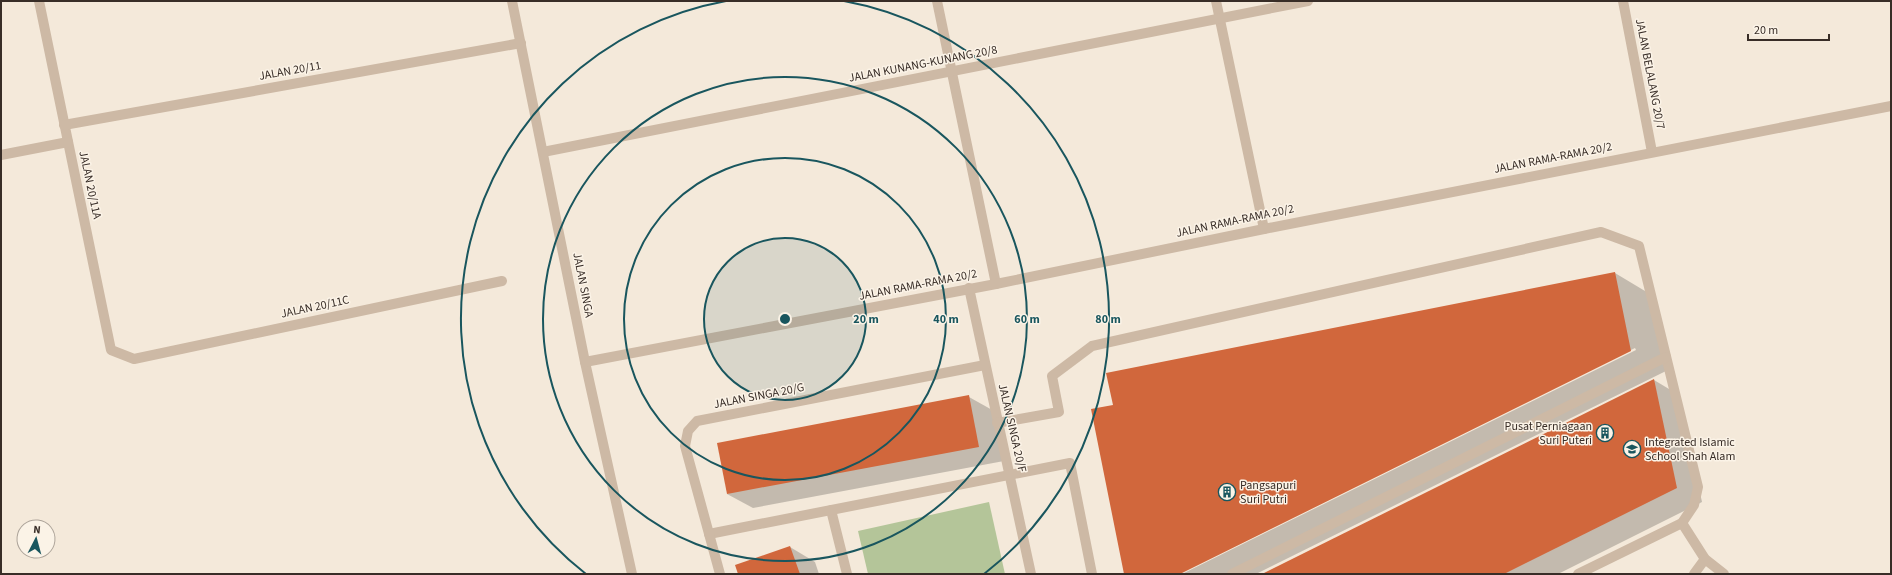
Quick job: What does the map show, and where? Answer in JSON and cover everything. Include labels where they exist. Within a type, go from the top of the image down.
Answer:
[{"type":"street","name":"JALAN 20/11A","points":[[39,1],[111,350],[134,359]]},
{"type":"street","name":"JALAN SINGA","points":[[512,1],[585,362],[632,574]]},
{"type":"street","points":[[937,1],[996,284]]},
{"type":"street","points":[[1216,1],[1264,229]]},
{"type":"street","name":"JALAN KUNANG-KUNANG 20/8","points":[[543,152],[1308,1]]},
{"type":"street","name":"JALAN BELALANG 20/7","points":[[1623,1],[1652,152]]},
{"type":"street","name":"JALAN 20/11","points":[[64,125],[521,43]]},
{"type":"street","name":"JALAN RAMA-RAMA 20/2","points":[[585,362],[996,284],[1264,229],[1891,106]]},
{"type":"street","points":[[1,155],[68,142]]},
{"type":"street","points":[[998,423],[1060,412],[1052,376],[1092,346],[1601,232],[1639,246],[1698,487],[1694,505],[1682,523],[1578,574]]},
{"type":"street","name":"JALAN 20/11C","points":[[134,359],[502,281]]},
{"type":"street","name":"JALAN SINGA 20/F","points":[[969,288],[1031,574]]},
{"type":"street","points":[[1232,574],[1666,357]]},
{"type":"street","name":"JALAN SINGA 20/G","points":[[720,574],[685,446],[688,432],[697,421],[985,365]]},
{"type":"street","points":[[709,534],[1070,464],[1092,574]]},
{"type":"street","points":[[831,510],[848,574]]},
{"type":"street","points":[[1682,523],[1705,559],[1724,574]]},
{"type":"street","points":[[1694,574],[1705,559]]},
{"type":"green space","points":[[989,502],[1005,574],[868,574],[858,531]]},
{"type":"building","name":"Pangsapuri Suri Putri","points":[[1615,272],[1631,351],[1180,574],[1124,574],[1091,409],[1113,405],[1106,373]]},
{"type":"building","name":"Pusat Perniagaan Suri Puteri","points":[[1654,379],[1677,488],[1504,574],[1262,574]]},
{"type":"building","points":[[969,395],[979,447],[727,494],[717,443]]},
{"type":"building","points":[[790,546],[800,574],[738,574],[735,565]]},
{"type":"place","name":"Pusat Perniagaan Suri Puteri","points":[[1605,433]]},
{"type":"place","name":"Integrated Islamic School Shah Alam","points":[[1632,449]]},
{"type":"place","name":"Pangsapuri Suri Putri","points":[[1227,492]]}]
